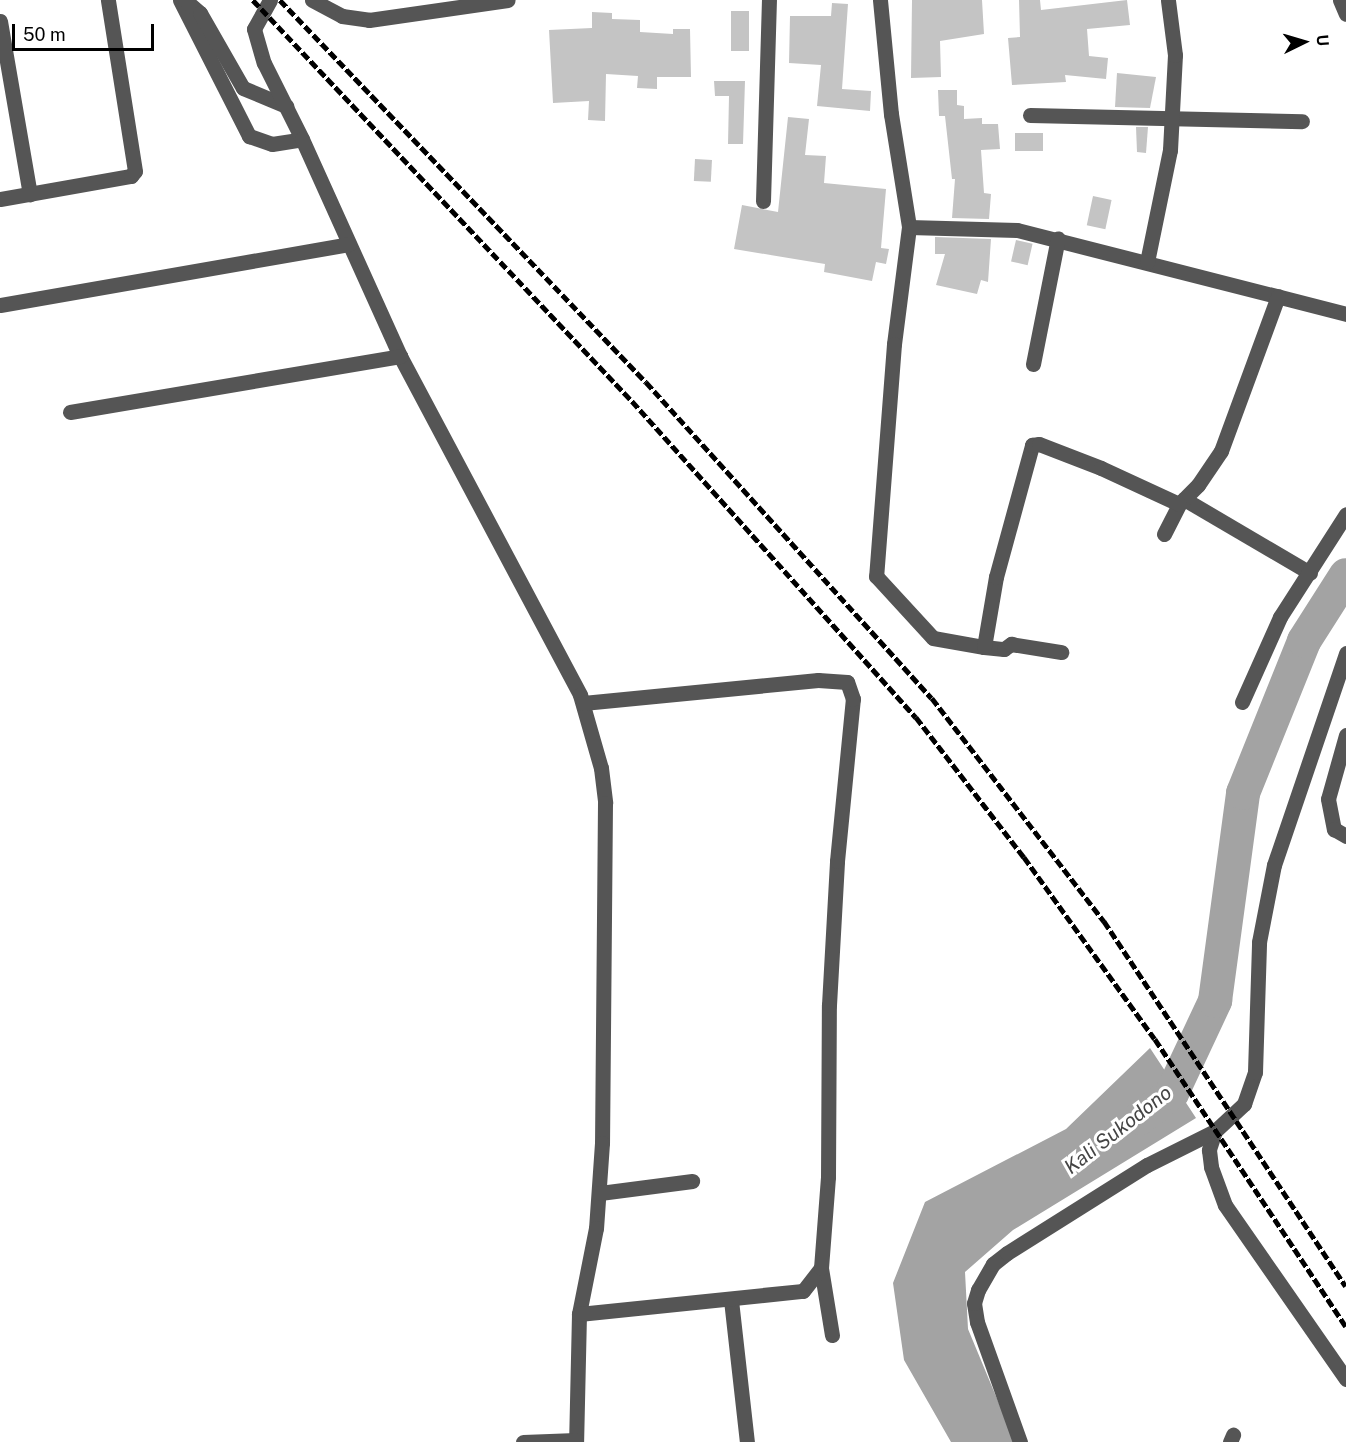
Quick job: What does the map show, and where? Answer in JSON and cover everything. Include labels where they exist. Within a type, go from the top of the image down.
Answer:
[{"type":"street","points":[[0,199],[131,177],[135,171],[108,0]]},
{"type":"street","points":[[182,0],[200,13],[243,88],[249,136]]},
{"type":"street","points":[[182,0],[249,136],[272,144],[302,140]]},
{"type":"street","points":[[270,0],[254,29],[264,63],[302,140],[400,356],[583,703],[601,768],[605,803],[600,1193],[579,1314],[576,1441],[523,1442]]},
{"type":"street","points":[[312,0],[342,16],[369,20],[498,0]]},
{"type":"street","points":[[763,201],[769,0]]},
{"type":"street","points":[[880,0],[891,114],[909,227],[894,344],[876,576],[933,638],[984,647],[1004,649],[1011,644],[1061,652]]},
{"type":"street","points":[[1147,261],[1170,150],[1175,55],[1168,0]]},
{"type":"street","points":[[1340,0],[1346,14]]},
{"type":"street","points":[[0,21],[30,194]]},
{"type":"street","points":[[243,88],[286,106]]},
{"type":"street","points":[[1030,115],[1302,121]]},
{"type":"street","points":[[909,227],[1017,230],[1058,238],[1346,314]]},
{"type":"street","points":[[1033,364],[1058,238]]},
{"type":"street","points":[[0,305],[350,244]]},
{"type":"street","points":[[1164,534],[1181,501],[1198,485],[1224,443],[1278,296]]},
{"type":"street","points":[[70,412],[400,356]]},
{"type":"street","points":[[984,647],[996,577],[1032,445],[1039,444],[1181,501],[1310,573]]},
{"type":"street","points":[[1242,702],[1280,617],[1346,514]]},
{"type":"street","points":[[1020,1442],[977,1322],[974,1303],[985,1275],[993,1264],[1030,1238],[1147,1165],[1215,1131],[1235,1114],[1250,1091],[1255,1072],[1259,942],[1274,865],[1346,653]]},
{"type":"street","points":[[583,703],[818,680],[847,682],[853,699],[830,993],[828,1177],[821,1268],[832,1335]]},
{"type":"street","points":[[1346,735],[1328,799],[1334,829],[1346,836]]},
{"type":"street","points":[[1215,1131],[1209,1150],[1211,1167],[1225,1205],[1346,1379]]},
{"type":"street","points":[[600,1193],[692,1181]]},
{"type":"street","points":[[579,1314],[803,1291],[821,1268]]},
{"type":"street","points":[[731,1300],[747,1442]]},
{"type":"water","points":[[1150,1048],[1196,1118],[1013,1230],[965,1272],[968,1329],[1015,1442],[951,1442],[904,1360],[893,1283],[925,1202],[1066,1129]]},
{"type":"building","points":[[912,0],[982,0],[984,34],[940,41],[941,77],[911,78]]},
{"type":"building","points":[[1019,0],[1040,0],[1041,10],[1127,0],[1130,25],[1087,29],[1089,56],[1108,58],[1106,79],[1065,75],[1066,82],[1012,85],[1008,38],[1020,37]]},
{"type":"building","points":[[832,3],[848,4],[842,89],[871,91],[870,111],[817,106],[821,65],[789,63],[790,16],[831,16]]},
{"type":"building","points":[[731,11],[749,11],[749,51],[731,51]]},
{"type":"building","points":[[592,12],[612,13],[612,19],[640,20],[640,32],[673,34],[673,29],[690,29],[691,77],[657,77],[657,89],[637,88],[638,76],[606,74],[605,121],[588,120],[589,101],[553,103],[549,30],[592,28]]},
{"type":"building","points":[[1117,73],[1156,77],[1150,108],[1115,107]]},
{"type":"building","points":[[714,81],[745,81],[743,144],[728,144],[729,96],[715,96]]},
{"type":"building","points":[[938,90],[957,90],[957,105],[964,106],[964,119],[982,118],[982,124],[998,124],[1000,149],[981,150],[984,193],[991,194],[989,219],[952,218],[955,179],[952,179],[945,116],[939,116]]},
{"type":"building","points":[[788,117],[809,119],[805,155],[826,156],[824,183],[886,189],[881,248],[889,249],[886,264],[876,262],[872,281],[824,272],[825,264],[734,249],[742,205],[778,212]]},
{"type":"building","points":[[1136,127],[1148,127],[1146,153],[1137,152]]},
{"type":"building","points":[[1015,133],[1043,133],[1043,151],[1015,151]]},
{"type":"building","points":[[695,159],[712,160],[711,182],[694,181]]},
{"type":"building","points":[[1093,196],[1112,200],[1105,229],[1087,225]]},
{"type":"building","points":[[935,237],[991,239],[988,282],[981,280],[977,294],[936,285],[945,254],[935,254]]},
{"type":"building","points":[[1016,240],[1033,244],[1028,265],[1011,261]]},
{"type":"waterway","name":"Kali Sukodono","points":[[1140,1118],[1172,1093],[1215,1001],[1243,793],[1304,641],[1346,575]]},
{"type":"railway","points":[[253,0],[632,401],[916,717],[1024,857],[1155,1039],[1346,1326]]},
{"type":"railway","points":[[280,0],[646,382],[932,698],[1104,921],[1346,1286]]}]
